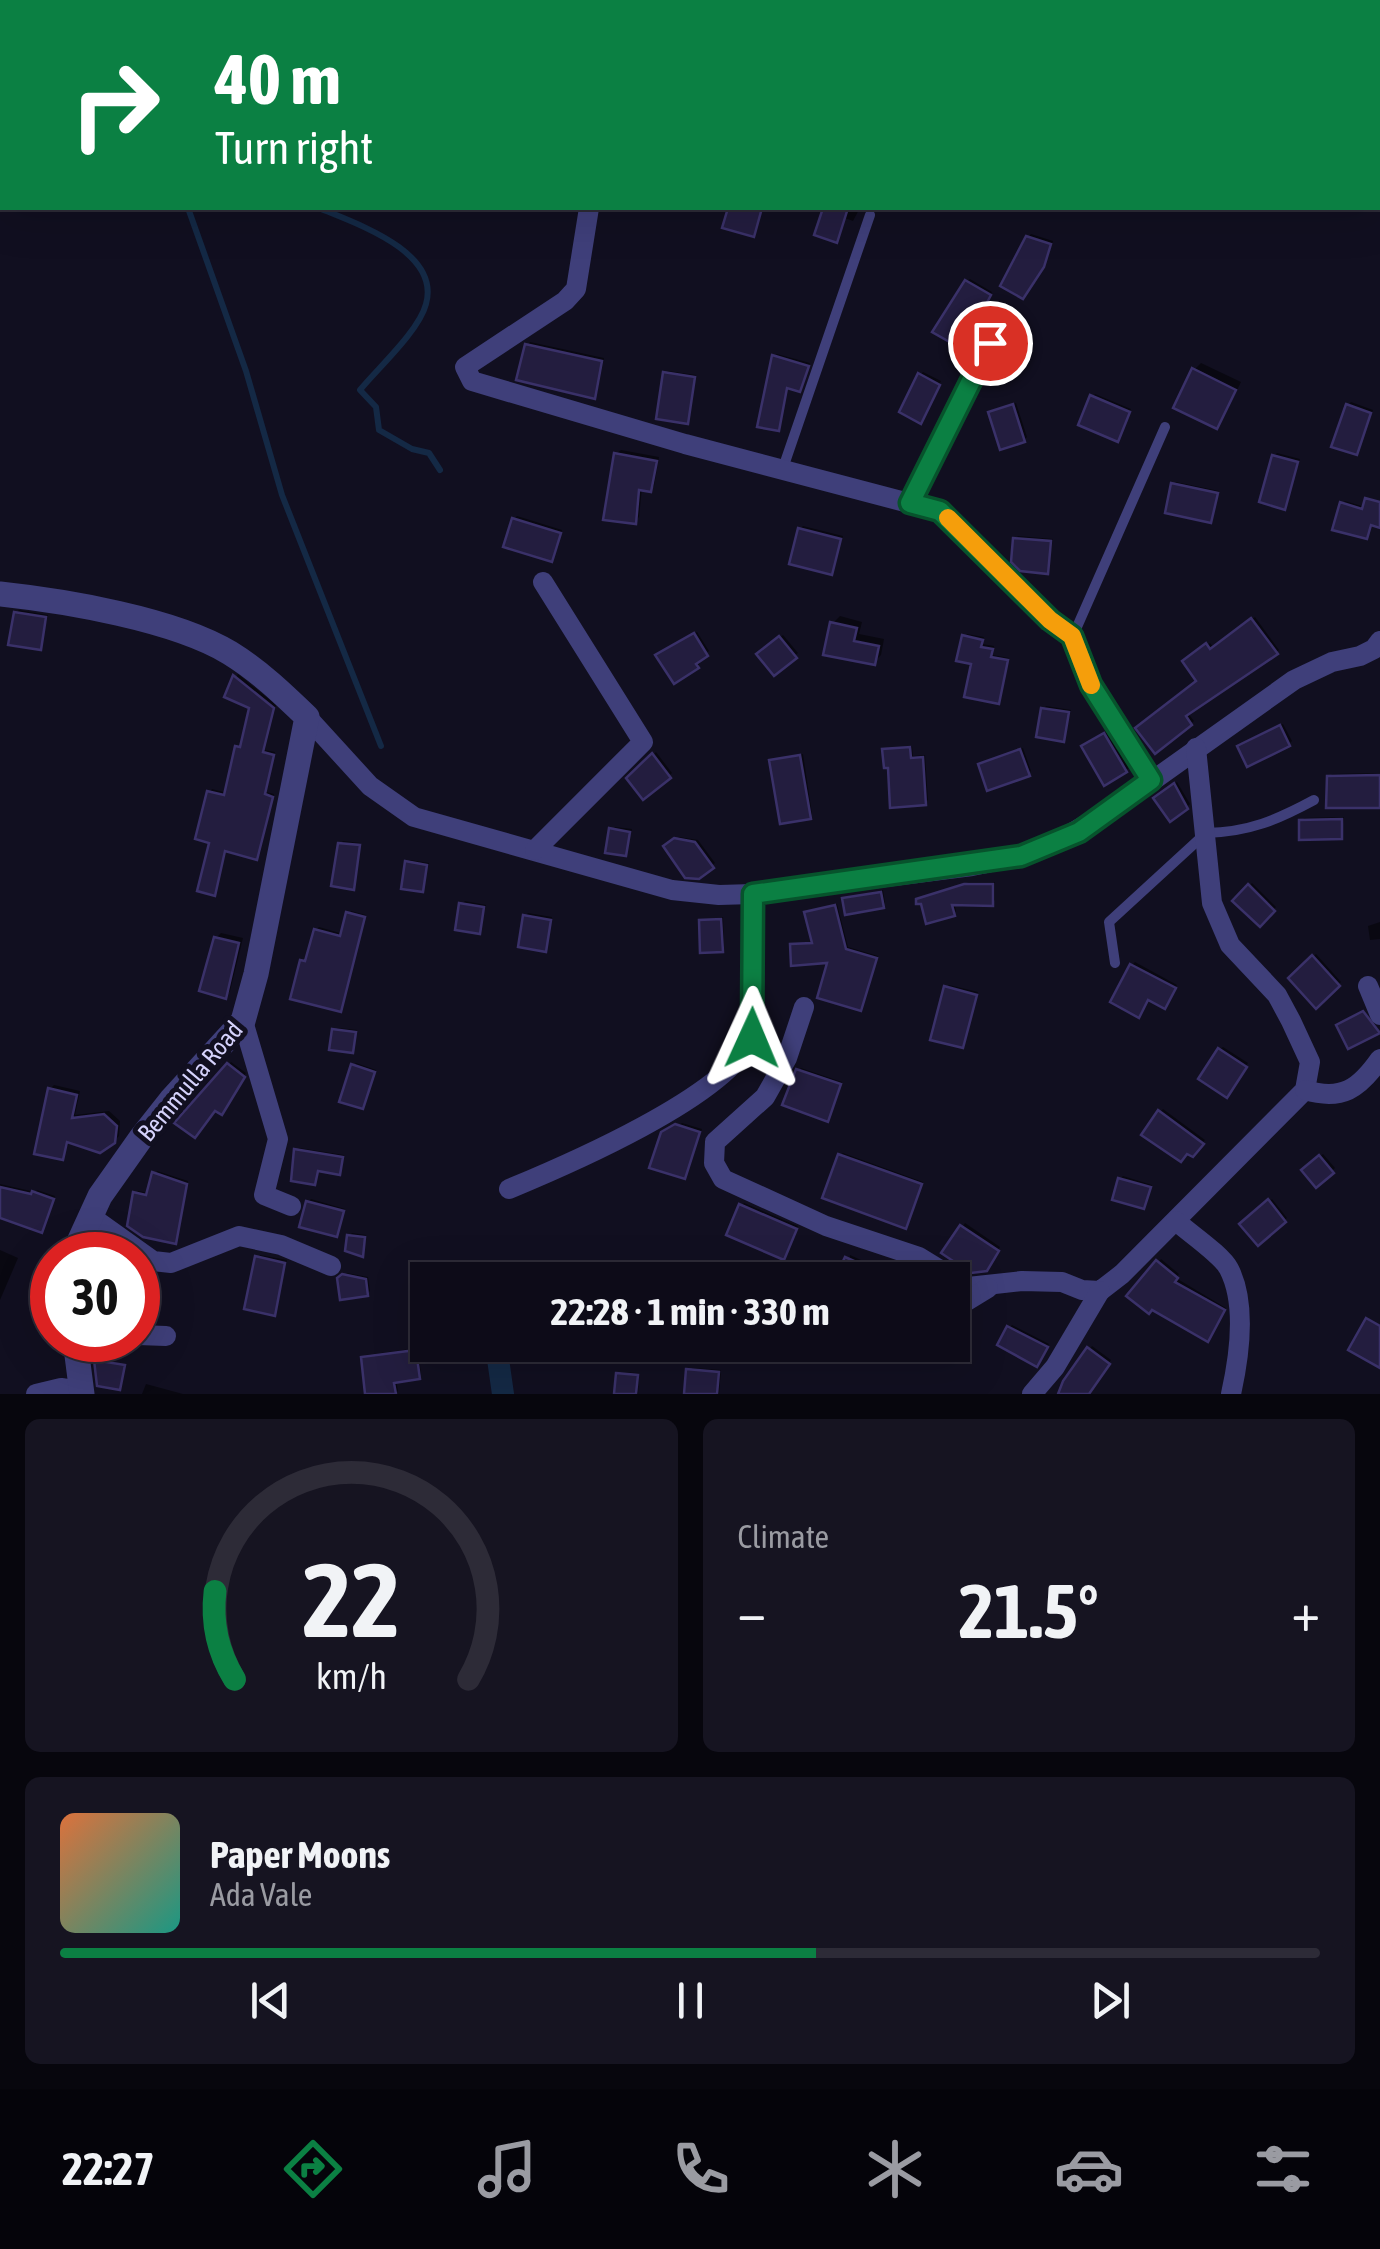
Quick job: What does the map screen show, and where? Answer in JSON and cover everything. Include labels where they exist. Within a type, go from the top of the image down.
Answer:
[{"type":"street","points":[[589,210],[576,289],[565,302],[465,368],[472,381],[685,444],[940,511],[1050,620],[1072,636],[1091,685],[1151,780]]},
{"type":"street","points":[[535,850],[643,742],[543,582]]},
{"type":"street","points":[[0,594],[39,598],[128,618],[226,650],[265,676],[370,786],[414,817],[672,890],[719,895],[753,894],[1021,856],[1079,832],[1294,680],[1316,668],[1378,647]]},
{"type":"street","name":"Bemmulla Road","points":[[83,1232],[100,1196],[171,1100],[244,1021],[307,716]]},
{"type":"street","points":[[1032,1394],[1054,1368],[1100,1291],[1122,1274],[1306,1090],[1310,1062],[1277,995],[1230,945],[1212,904],[1196,748]]},
{"type":"street","points":[[509,1189],[623,1139],[733,1068],[752,1038],[753,894]]},
{"type":"street","points":[[1368,986],[1380,1015]]},
{"type":"street","points":[[804,1008],[787,1058],[764,1097],[715,1142],[714,1162],[723,1178],[826,1226],[919,1257],[968,1287],[1062,1282],[1082,1290],[1100,1291]]},
{"type":"street","points":[[244,1021],[278,1139],[264,1194],[291,1206]]},
{"type":"street","points":[[1306,1090],[1324,1096],[1342,1094],[1380,1059]]},
{"type":"street","points":[[90,1216],[153,1262],[171,1263],[239,1236],[281,1245],[331,1266]]},
{"type":"street","points":[[1176,1221],[1228,1267],[1237,1306],[1240,1352],[1231,1394]]},
{"type":"street","points":[[970,1299],[989,1287]]},
{"type":"street","points":[[160,1336],[166,1336]]},
{"type":"street","points":[[36,1394],[61,1388],[82,1392],[78,1362]]},
{"type":"lane","points":[[783,468],[870,215]]},
{"type":"lane","points":[[910,503],[1007,311]]},
{"type":"lane","points":[[1072,636],[1165,427]]},
{"type":"lane","points":[[1115,963],[1109,922],[1206,833],[1238,832],[1314,800]]},
{"type":"building","points":[[727,210],[761,210],[754,237],[722,228]]},
{"type":"building","points":[[822,210],[847,210],[837,243],[814,235]]},
{"type":"building","points":[[1026,236],[1051,244],[1044,267],[1023,299],[1000,286]]},
{"type":"building","points":[[965,280],[991,295],[972,331],[981,336],[971,354],[932,332]]},
{"type":"building","points":[[525,344],[602,361],[595,399],[516,380]]},
{"type":"building","points":[[772,355],[809,366],[800,392],[787,388],[779,431],[757,427]]},
{"type":"building","points":[[1192,368],[1236,390],[1217,429],[1173,408]]},
{"type":"building","points":[[663,372],[695,377],[688,424],[656,419]]},
{"type":"building","points":[[918,373],[940,385],[921,424],[899,412]]},
{"type":"building","points":[[1090,395],[1130,412],[1118,442],[1078,425]]},
{"type":"building","points":[[1013,404],[1025,442],[1000,450],[988,412]]},
{"type":"building","points":[[1346,404],[1371,413],[1357,455],[1331,447]]},
{"type":"building","points":[[614,453],[657,461],[651,492],[639,490],[636,524],[603,520]]},
{"type":"building","points":[[1272,455],[1298,462],[1285,510],[1259,502]]},
{"type":"building","points":[[1171,483],[1218,493],[1211,523],[1165,513]]},
{"type":"building","points":[[1365,498],[1380,502],[1380,528],[1371,525],[1367,539],[1332,530],[1340,502],[1362,509]]},
{"type":"building","points":[[512,518],[561,533],[552,562],[503,547]]},
{"type":"building","points":[[798,528],[841,539],[832,575],[789,564]]},
{"type":"building","points":[[1013,538],[1051,541],[1048,574],[1020,571],[1011,562]]},
{"type":"building","points":[[14,612],[46,617],[41,650],[8,645]]},
{"type":"building","points":[[1251,618],[1278,654],[1186,716],[1192,725],[1155,754],[1135,728],[1196,681],[1182,661],[1206,643],[1210,649]]},
{"type":"building","points":[[830,622],[857,628],[854,641],[879,646],[875,665],[823,655]]},
{"type":"building","points":[[694,633],[708,656],[696,664],[699,668],[674,684],[655,655]]},
{"type":"building","points":[[962,635],[983,640],[981,647],[993,649],[991,657],[1008,660],[999,704],[964,697],[971,664],[956,661]]},
{"type":"building","points":[[779,636],[797,658],[774,676],[756,654]]},
{"type":"building","points":[[233,675],[274,708],[263,752],[274,755],[265,794],[273,797],[257,860],[225,851],[215,896],[197,891],[209,843],[195,839],[207,791],[224,795],[235,746],[240,747],[249,708],[224,697]]},
{"type":"building","points":[[1041,708],[1069,712],[1064,742],[1036,737]]},
{"type":"building","points":[[1280,725],[1290,746],[1247,767],[1237,746]]},
{"type":"building","points":[[1104,733],[1127,772],[1104,786],[1081,746]]},
{"type":"building","points":[[910,747],[911,758],[923,757],[926,805],[890,808],[888,768],[884,768],[882,749]]},
{"type":"building","points":[[1020,749],[1030,776],[987,791],[978,764]]},
{"type":"building","points":[[652,753],[671,778],[643,800],[626,778]]},
{"type":"building","points":[[800,755],[811,819],[780,824],[769,760]]},
{"type":"building","points":[[1380,775],[1380,808],[1326,808],[1327,776]]},
{"type":"building","points":[[1174,783],[1188,809],[1170,822],[1153,798]]},
{"type":"building","points":[[1342,819],[1342,839],[1299,840],[1299,820]]},
{"type":"building","points":[[609,828],[630,832],[626,856],[605,853]]},
{"type":"building","points":[[674,838],[695,842],[714,868],[699,879],[685,878],[663,846]]},
{"type":"building","points":[[338,843],[360,845],[354,890],[331,886]]},
{"type":"building","points":[[405,861],[427,865],[423,892],[401,889]]},
{"type":"building","points":[[964,884],[993,884],[993,906],[952,905],[955,916],[926,924],[916,899]]},
{"type":"building","points":[[1248,884],[1275,911],[1260,927],[1232,901]]},
{"type":"building","points":[[881,892],[884,908],[845,915],[842,898]]},
{"type":"building","points":[[459,903],[484,907],[480,934],[455,930]]},
{"type":"building","points":[[835,905],[846,949],[877,958],[861,1011],[817,998],[827,963],[791,966],[790,944],[812,943],[804,912]]},
{"type":"building","points":[[346,912],[365,917],[341,1012],[290,999],[300,960],[305,961],[314,929],[340,936]]},
{"type":"building","points":[[523,915],[551,920],[546,952],[518,947]]},
{"type":"building","points":[[721,919],[723,952],[700,953],[699,920]]},
{"type":"building","points":[[214,937],[239,943],[226,999],[199,991]]},
{"type":"building","points":[[1312,955],[1340,986],[1316,1009],[1288,978]]},
{"type":"building","points":[[1130,964],[1176,988],[1165,1009],[1148,1000],[1139,1018],[1110,1002]]},
{"type":"building","points":[[944,986],[977,995],[963,1048],[930,1040]]},
{"type":"building","points":[[1363,1011],[1380,1033],[1348,1049],[1336,1025]]},
{"type":"building","points":[[332,1029],[356,1032],[353,1053],[329,1050]]},
{"type":"building","points":[[1218,1048],[1247,1067],[1227,1098],[1198,1079]]},
{"type":"building","points":[[227,1063],[245,1077],[222,1115],[215,1111],[195,1138],[174,1123]]},
{"type":"building","points":[[351,1064],[375,1072],[363,1109],[339,1102]]},
{"type":"building","points":[[796,1069],[841,1084],[828,1122],[782,1105]]},
{"type":"building","points":[[48,1088],[77,1095],[72,1118],[104,1114],[117,1126],[115,1143],[100,1153],[67,1142],[63,1160],[34,1154]]},
{"type":"building","points":[[1158,1110],[1204,1144],[1193,1157],[1187,1154],[1181,1162],[1141,1135]]},
{"type":"building","points":[[675,1124],[700,1132],[685,1179],[649,1168],[661,1132]]},
{"type":"building","points":[[294,1149],[343,1157],[340,1175],[318,1171],[315,1185],[291,1181]]},
{"type":"building","points":[[838,1154],[922,1184],[906,1229],[822,1198]]},
{"type":"building","points":[[1319,1155],[1334,1173],[1316,1188],[1301,1170]]},
{"type":"building","points":[[152,1172],[187,1184],[176,1244],[160,1241],[160,1232],[136,1232],[127,1226],[133,1192],[146,1195]]},
{"type":"building","points":[[1118,1178],[1151,1187],[1144,1209],[1112,1200]]},
{"type":"building","points":[[0,1187],[31,1194],[32,1191],[54,1199],[42,1232],[0,1218]]},
{"type":"building","points":[[1268,1199],[1286,1222],[1258,1246],[1239,1224]]},
{"type":"building","points":[[306,1201],[344,1211],[337,1237],[299,1227]]},
{"type":"building","points":[[739,1204],[797,1229],[784,1260],[726,1235]]},
{"type":"building","points":[[960,1225],[999,1251],[987,1271],[971,1273],[970,1262],[954,1262],[941,1253]]},
{"type":"building","points":[[347,1235],[365,1237],[363,1257],[345,1251]]},
{"type":"building","points":[[255,1256],[285,1263],[275,1316],[244,1309]]},
{"type":"building","points":[[1156,1260],[1178,1278],[1175,1282],[1225,1310],[1208,1342],[1152,1310],[1149,1314],[1126,1296]]},
{"type":"building","points":[[342,1274],[366,1279],[368,1296],[340,1300],[337,1278]]},
{"type":"building","points":[[1366,1318],[1380,1326],[1380,1368],[1348,1350]]},
{"type":"building","points":[[1007,1326],[1048,1347],[1037,1367],[997,1345]]},
{"type":"building","points":[[1087,1347],[1110,1364],[1089,1394],[1058,1394],[1063,1381]]},
{"type":"building","points":[[410,1351],[410,1362],[418,1362],[420,1379],[394,1383],[396,1394],[365,1394],[361,1357]]},
{"type":"building","points":[[94,1362],[125,1365],[120,1390],[97,1386]]},
{"type":"building","points":[[686,1369],[719,1372],[717,1394],[684,1394]]},
{"type":"building","points":[[616,1373],[638,1375],[636,1394],[614,1394]]},
{"type":"waterway","points":[[189,210],[246,371],[282,495],[381,746]]},
{"type":"waterway","points":[[324,210],[391,242],[421,269],[427,285],[422,315],[360,390],[376,407],[379,430],[412,449],[429,453],[440,470]]},
{"type":"waterway","points":[[498,1362],[503,1394]]},
{"type":"slow traffic","points":[[948,518],[1030,602],[1072,636],[1091,685]]},
{"type":"route","points":[[752,1038],[753,894],[972,866],[1021,856],[1079,832],[1151,780],[1091,685],[1072,636],[1030,602],[940,511],[910,503],[990,343]]}]
